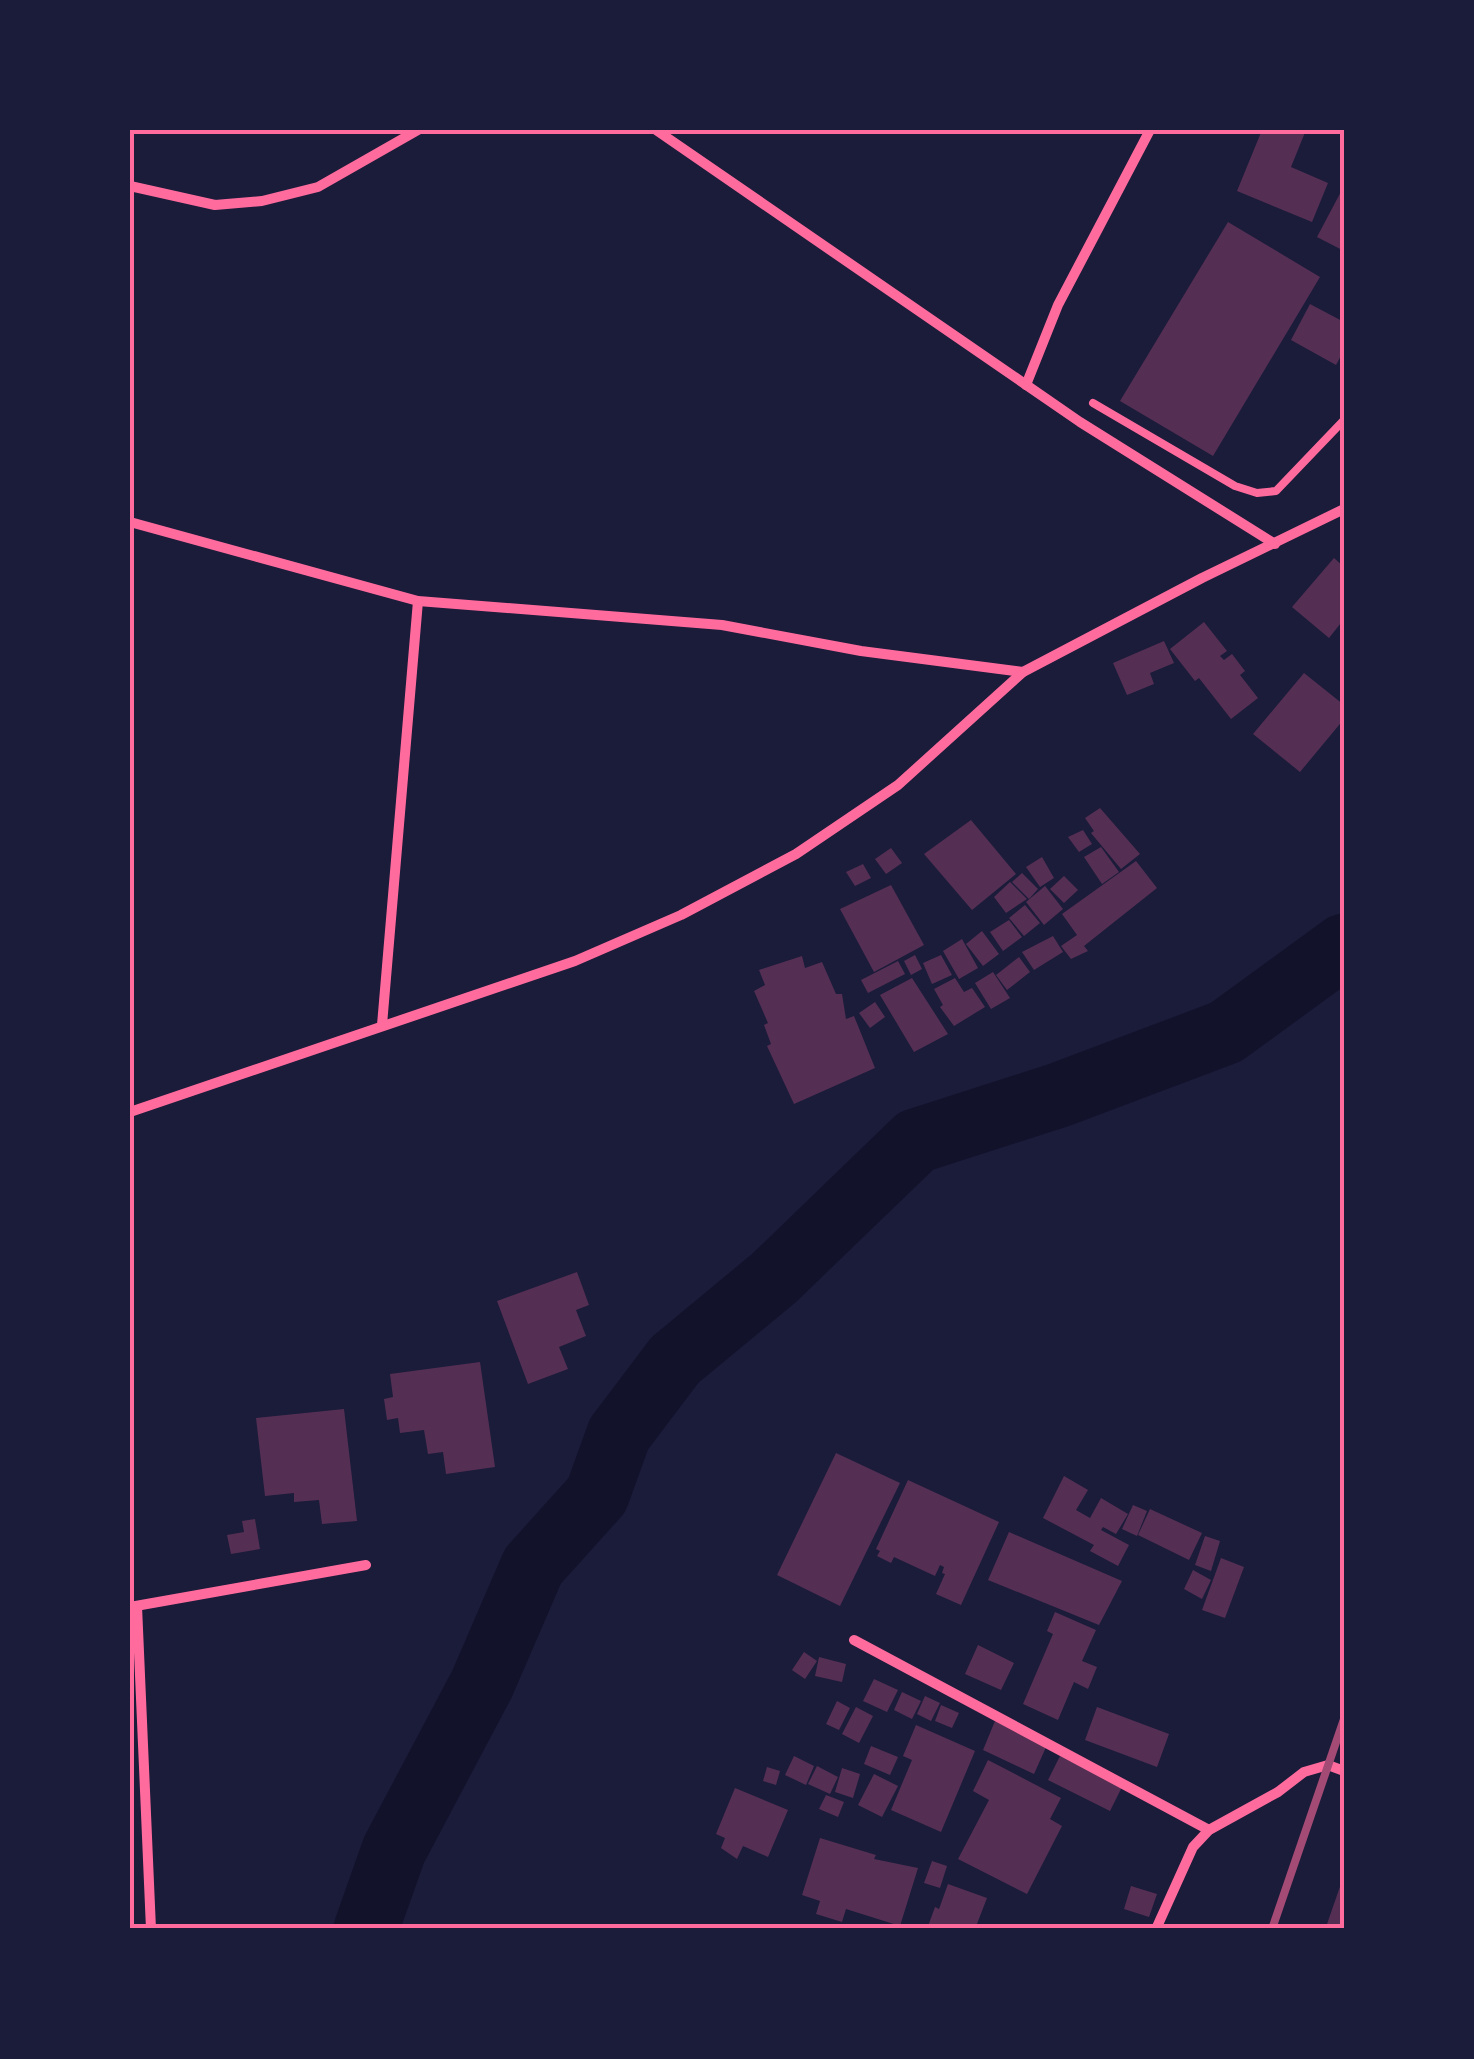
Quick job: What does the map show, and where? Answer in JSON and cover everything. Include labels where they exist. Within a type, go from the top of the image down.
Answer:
[{"type":"street","points":[[130,186],[215,205],[262,201],[318,187],[418,130]]},
{"type":"street","points":[[656,130],[1080,422],[1275,544]]},
{"type":"street","points":[[1026,385],[1058,305],[1150,130]]},
{"type":"street","points":[[130,1112],[574,960],[681,915],[796,854],[898,785],[1024,672],[1344,509]]},
{"type":"street","points":[[130,522],[418,601],[722,624],[861,651],[1024,672]]},
{"type":"street","points":[[382,1025],[418,601]]},
{"type":"street","points":[[150,1929],[134,1606],[366,1565]]},
{"type":"street","points":[[854,1640],[1209,1830]]},
{"type":"street","points":[[1156,1929],[1193,1847],[1209,1830],[1278,1792],[1304,1772],[1328,1765],[1344,1770]]},
{"type":"lane","points":[[1093,403],[1235,486],[1257,493],[1276,490],[1344,420]]},
{"type":"building","points":[[1262,130],[1306,130],[1291,167],[1328,183],[1312,222],[1237,191]]},
{"type":"building","points":[[1344,186],[1344,251],[1317,237]]},
{"type":"building","points":[[1228,222],[1320,277],[1213,456],[1120,401]]},
{"type":"building","points":[[1310,304],[1344,322],[1344,350],[1336,365],[1291,340]]},
{"type":"building","points":[[1334,558],[1344,567],[1344,619],[1329,638],[1292,607]]},
{"type":"building","points":[[1204,622],[1227,651],[1220,656],[1224,660],[1232,654],[1245,671],[1240,675],[1258,698],[1231,719],[1170,649]]},
{"type":"building","points":[[1164,641],[1174,663],[1150,673],[1154,684],[1127,695],[1113,663]]},
{"type":"building","points":[[1304,673],[1344,705],[1344,719],[1300,772],[1253,734]]},
{"type":"building","points":[[1100,808],[1140,854],[1121,869],[1091,833],[1094,831],[1085,818]]},
{"type":"building","points":[[971,820],[1016,874],[972,910],[924,854]]},
{"type":"building","points":[[1083,830],[1092,844],[1079,852],[1068,837]]},
{"type":"building","points":[[1101,847],[1119,872],[1102,884],[1084,857]]},
{"type":"building","points":[[891,848],[902,863],[886,874],[875,859]]},
{"type":"building","points":[[1042,857],[1054,878],[1040,887],[1026,867]]},
{"type":"building","points":[[1136,861],[1157,888],[1084,946],[1088,951],[1071,959],[1061,946],[1077,935],[1062,914]]},
{"type":"building","points":[[863,864],[871,878],[855,886],[846,872]]},
{"type":"building","points":[[1022,873],[1038,889],[1029,899],[1012,882]]},
{"type":"building","points":[[1064,876],[1078,890],[1064,903],[1050,889]]},
{"type":"building","points":[[1010,882],[1027,899],[1006,913],[994,897]]},
{"type":"building","points":[[891,885],[924,945],[874,972],[840,909]]},
{"type":"building","points":[[1045,886],[1063,909],[1044,925],[1026,902]]},
{"type":"building","points":[[1025,905],[1040,923],[1024,936],[1009,918]]},
{"type":"building","points":[[1009,920],[1022,937],[1003,951],[990,932]]},
{"type":"building","points":[[982,931],[999,954],[983,966],[966,944]]},
{"type":"building","points":[[1053,936],[1063,952],[1034,970],[1022,952]]},
{"type":"building","points":[[962,939],[978,968],[959,979],[943,951]]},
{"type":"building","points":[[915,955],[922,969],[911,975],[904,961]]},
{"type":"building","points":[[941,955],[952,975],[932,984],[923,963]]},
{"type":"building","points":[[802,956],[805,968],[822,962],[836,994],[842,994],[846,1019],[854,1016],[875,1068],[794,1104],[767,1046],[771,1044],[764,1025],[768,1023],[754,991],[765,985],[759,970]]},
{"type":"building","points":[[1019,957],[1030,972],[1007,990],[996,975]]},
{"type":"building","points":[[898,961],[905,974],[868,993],[861,980]]},
{"type":"building","points":[[993,972],[1010,998],[991,1009],[975,983]]},
{"type":"building","points":[[912,978],[948,1034],[914,1052],[880,995]]},
{"type":"building","points":[[955,978],[964,992],[972,988],[985,1007],[954,1026],[940,1007],[943,1005],[934,989]]},
{"type":"building","points":[[875,1002],[885,1017],[870,1028],[859,1013]]},
{"type":"building","points":[[577,1272],[589,1305],[576,1310],[586,1336],[559,1347],[568,1369],[528,1384],[497,1301]]},
{"type":"building","points":[[480,1362],[495,1467],[446,1474],[443,1452],[428,1454],[424,1430],[400,1433],[398,1418],[387,1420],[384,1399],[393,1397],[390,1374]]},
{"type":"building","points":[[344,1409],[357,1521],[322,1524],[319,1500],[294,1502],[294,1493],[265,1496],[256,1418]]},
{"type":"building","points":[[836,1453],[900,1483],[840,1606],[777,1575]]},
{"type":"building","points":[[1064,1476],[1088,1490],[1076,1510],[1090,1518],[1101,1498],[1128,1514],[1116,1534],[1103,1527],[1101,1530],[1129,1545],[1118,1566],[1090,1551],[1094,1545],[1043,1518]]},
{"type":"building","points":[[908,1480],[999,1522],[961,1605],[936,1594],[944,1567],[940,1565],[935,1576],[894,1557],[891,1563],[877,1556],[880,1551],[876,1549]]},
{"type":"building","points":[[1133,1505],[1147,1511],[1137,1536],[1122,1529]]},
{"type":"building","points":[[1150,1509],[1202,1533],[1189,1560],[1138,1535]]},
{"type":"building","points":[[255,1519],[260,1549],[231,1554],[227,1535],[244,1532],[242,1521]]},
{"type":"building","points":[[1009,1532],[1122,1581],[1099,1625],[988,1580]]},
{"type":"building","points":[[1205,1536],[1220,1541],[1211,1571],[1195,1565]]},
{"type":"building","points":[[1221,1558],[1244,1567],[1225,1618],[1202,1610]]},
{"type":"building","points":[[1193,1570],[1211,1580],[1202,1599],[1184,1589]]},
{"type":"building","points":[[1055,1612],[1096,1630],[1082,1661],[1097,1667],[1088,1689],[1074,1682],[1058,1720],[1023,1704],[1053,1634],[1047,1631]]},
{"type":"building","points":[[978,1645],[1014,1663],[1001,1690],[965,1674]]},
{"type":"building","points":[[804,1652],[817,1661],[805,1679],[792,1670]]},
{"type":"building","points":[[819,1657],[846,1664],[842,1682],[815,1676]]},
{"type":"building","points":[[874,1679],[898,1690],[887,1712],[863,1701]]},
{"type":"building","points":[[902,1692],[921,1701],[912,1719],[894,1710]]},
{"type":"building","points":[[925,1696],[940,1703],[931,1721],[917,1714]]},
{"type":"building","points":[[837,1701],[850,1708],[839,1730],[826,1724]]},
{"type":"building","points":[[941,1705],[959,1713],[952,1728],[935,1721]]},
{"type":"building","points":[[856,1707],[873,1716],[859,1743],[842,1734]]},
{"type":"building","points":[[1097,1707],[1169,1734],[1157,1767],[1085,1740]]},
{"type":"building","points":[[995,1721],[1047,1745],[1034,1774],[983,1750]]},
{"type":"building","points":[[916,1725],[975,1751],[941,1832],[891,1810],[912,1760],[903,1756]]},
{"type":"building","points":[[871,1746],[898,1757],[890,1775],[864,1764]]},
{"type":"building","points":[[794,1756],[814,1766],[806,1785],[785,1775]]},
{"type":"building","points":[[1060,1756],[1122,1787],[1110,1811],[1048,1780]]},
{"type":"building","points":[[988,1760],[1061,1798],[1050,1819],[1062,1826],[1027,1894],[958,1859],[989,1800],[973,1791]]},
{"type":"building","points":[[817,1766],[838,1777],[830,1794],[808,1784]]},
{"type":"building","points":[[767,1767],[780,1771],[776,1785],[763,1781]]},
{"type":"building","points":[[842,1768],[860,1774],[853,1798],[835,1792]]},
{"type":"building","points":[[874,1774],[898,1786],[882,1817],[858,1805]]},
{"type":"building","points":[[735,1788],[788,1810],[768,1857],[743,1846],[737,1859],[721,1848],[725,1838],[716,1834]]},
{"type":"building","points":[[826,1795],[844,1802],[838,1817],[819,1809]]},
{"type":"building","points":[[820,1838],[876,1855],[874,1859],[918,1868],[900,1926],[846,1909],[842,1922],[816,1914],[820,1901],[802,1895]]},
{"type":"building","points":[[932,1861],[947,1866],[940,1888],[924,1883]]},
{"type":"building","points":[[1344,1875],[1344,1929],[1333,1929],[1326,1927]]},
{"type":"building","points":[[948,1884],[987,1898],[975,1929],[927,1929]]},
{"type":"building","points":[[1131,1886],[1157,1894],[1149,1917],[1124,1909]]},
{"type":"waterway","points":[[366,1929],[394,1850],[482,1684],[533,1566],[597,1495],[619,1434],[675,1360],[774,1278],[916,1141],[1059,1095],[1226,1032],[1344,946]]},
{"type":"railway","points":[[1272,1929],[1344,1719]]}]
